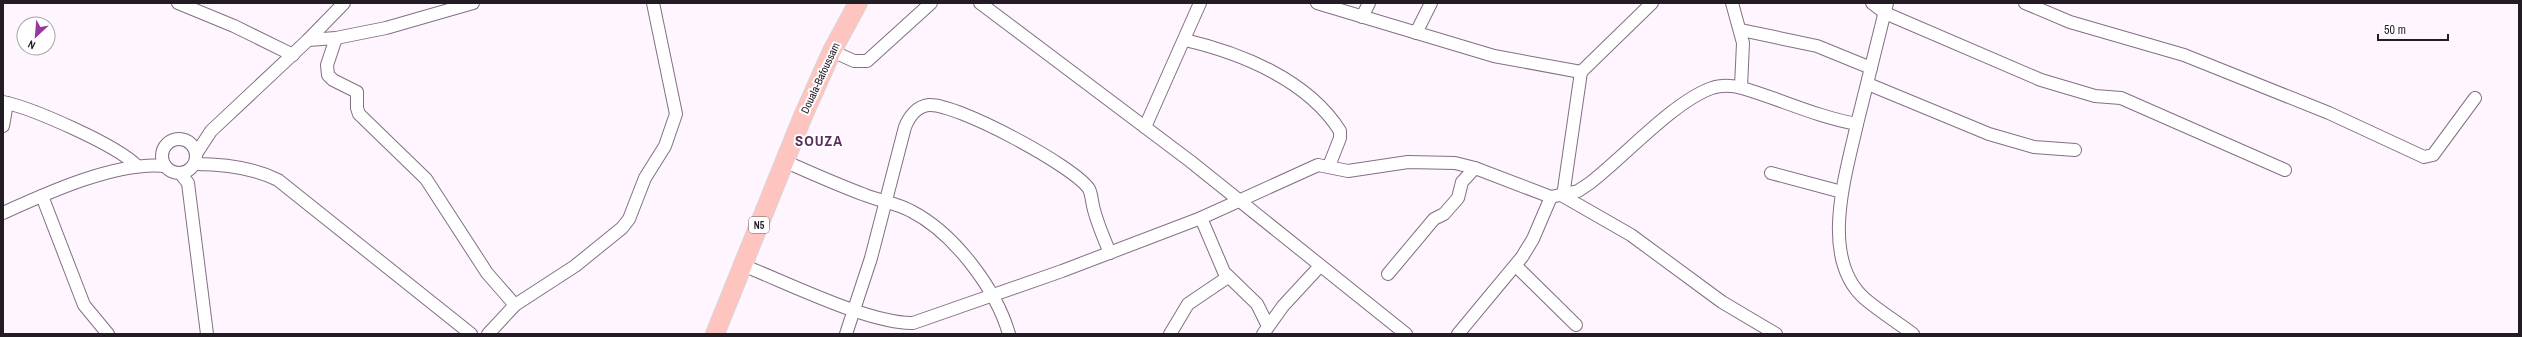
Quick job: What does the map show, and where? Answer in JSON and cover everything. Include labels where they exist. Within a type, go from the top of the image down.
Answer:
[{"type":"highway","name":"Douala-Bafoussam","points":[[716,334],[784,161],[832,51],[858,3]]},
{"type":"street","points":[[178,3],[234,26],[293,55]]},
{"type":"street","points":[[195,159],[191,144],[186,140],[174,140],[168,143],[162,153],[165,166],[169,170],[180,173],[186,172],[195,159],[211,131],[293,55],[344,3]]},
{"type":"street","points":[[308,40],[336,38],[410,22],[473,3]]},
{"type":"street","points":[[488,334],[515,305],[575,266],[626,224],[645,178],[665,146],[676,114],[676,106],[653,3]]},
{"type":"street","points":[[832,51],[859,63],[867,61],[931,3]]},
{"type":"street","points":[[980,3],[1145,127],[1406,334]]},
{"type":"street","points":[[1145,127],[1185,40],[1200,3]]},
{"type":"street","points":[[1317,3],[1494,56],[1581,72]]},
{"type":"street","points":[[1362,17],[1369,3]]},
{"type":"street","points":[[1416,33],[1431,3]]},
{"type":"street","points":[[1458,334],[1516,266],[1534,239],[1557,196],[1581,72],[1652,3]]},
{"type":"street","points":[[1732,3],[1744,43],[1740,87]]},
{"type":"street","points":[[1872,3],[1886,8],[2041,80],[2095,96],[2121,98],[2285,170]]},
{"type":"street","points":[[2025,3],[2070,22],[2184,55],[2329,113],[2424,157],[2433,155],[2475,98]]},
{"type":"street","points":[[1886,8],[1857,124],[1842,192],[1839,236],[1845,268],[1850,280],[1864,297],[1913,334]]},
{"type":"street","points":[[1741,30],[1817,46],[1871,68]]},
{"type":"street","points":[[336,38],[327,65],[328,75],[333,80],[357,92],[357,108],[359,114],[426,179],[487,274],[515,305]]},
{"type":"street","points":[[1185,40],[1237,56],[1278,77],[1307,95],[1340,131],[1340,138],[1330,166]]},
{"type":"street","points":[[1868,84],[1989,134],[2034,147],[2075,150]]},
{"type":"street","points":[[1557,196],[1578,191],[1590,183],[1697,94],[1713,87],[1740,87],[1793,106],[1857,124]]},
{"type":"street","points":[[3,126],[5,102],[33,111],[107,145],[143,165]]},
{"type":"street","points":[[846,334],[855,310],[908,121],[919,108],[928,105],[942,106],[987,125],[1038,152],[1088,188],[1110,253]]},
{"type":"street","points":[[195,159],[264,173],[278,180],[471,334]]},
{"type":"street","points":[[784,161],[885,202],[911,210],[932,226],[972,264],[994,296],[1010,334]]},
{"type":"street","points":[[742,265],[855,310],[895,322],[913,323],[994,296],[1201,218],[1312,167],[1330,166],[1348,171],[1408,162],[1437,161],[1475,168],[1557,196],[1631,235],[1722,302],[1776,334]]},
{"type":"street","points":[[3,213],[42,196],[143,165],[165,166]]},
{"type":"street","points":[[1388,274],[1434,219],[1444,214],[1458,198],[1462,182],[1475,168]]},
{"type":"street","points":[[180,173],[188,183],[187,191],[207,334]]},
{"type":"street","points":[[1771,173],[1842,192]]},
{"type":"street","points":[[42,196],[84,305],[108,334]]},
{"type":"street","points":[[1201,218],[1221,266],[1228,277],[1257,304],[1265,330]]},
{"type":"street","points":[[1265,330],[1297,289],[1320,266]]},
{"type":"street","points":[[1516,266],[1576,325]]},
{"type":"street","points":[[1170,334],[1188,304],[1228,277]]},
{"type":"district","name":"SOUZA","points":[[819,141]]}]
